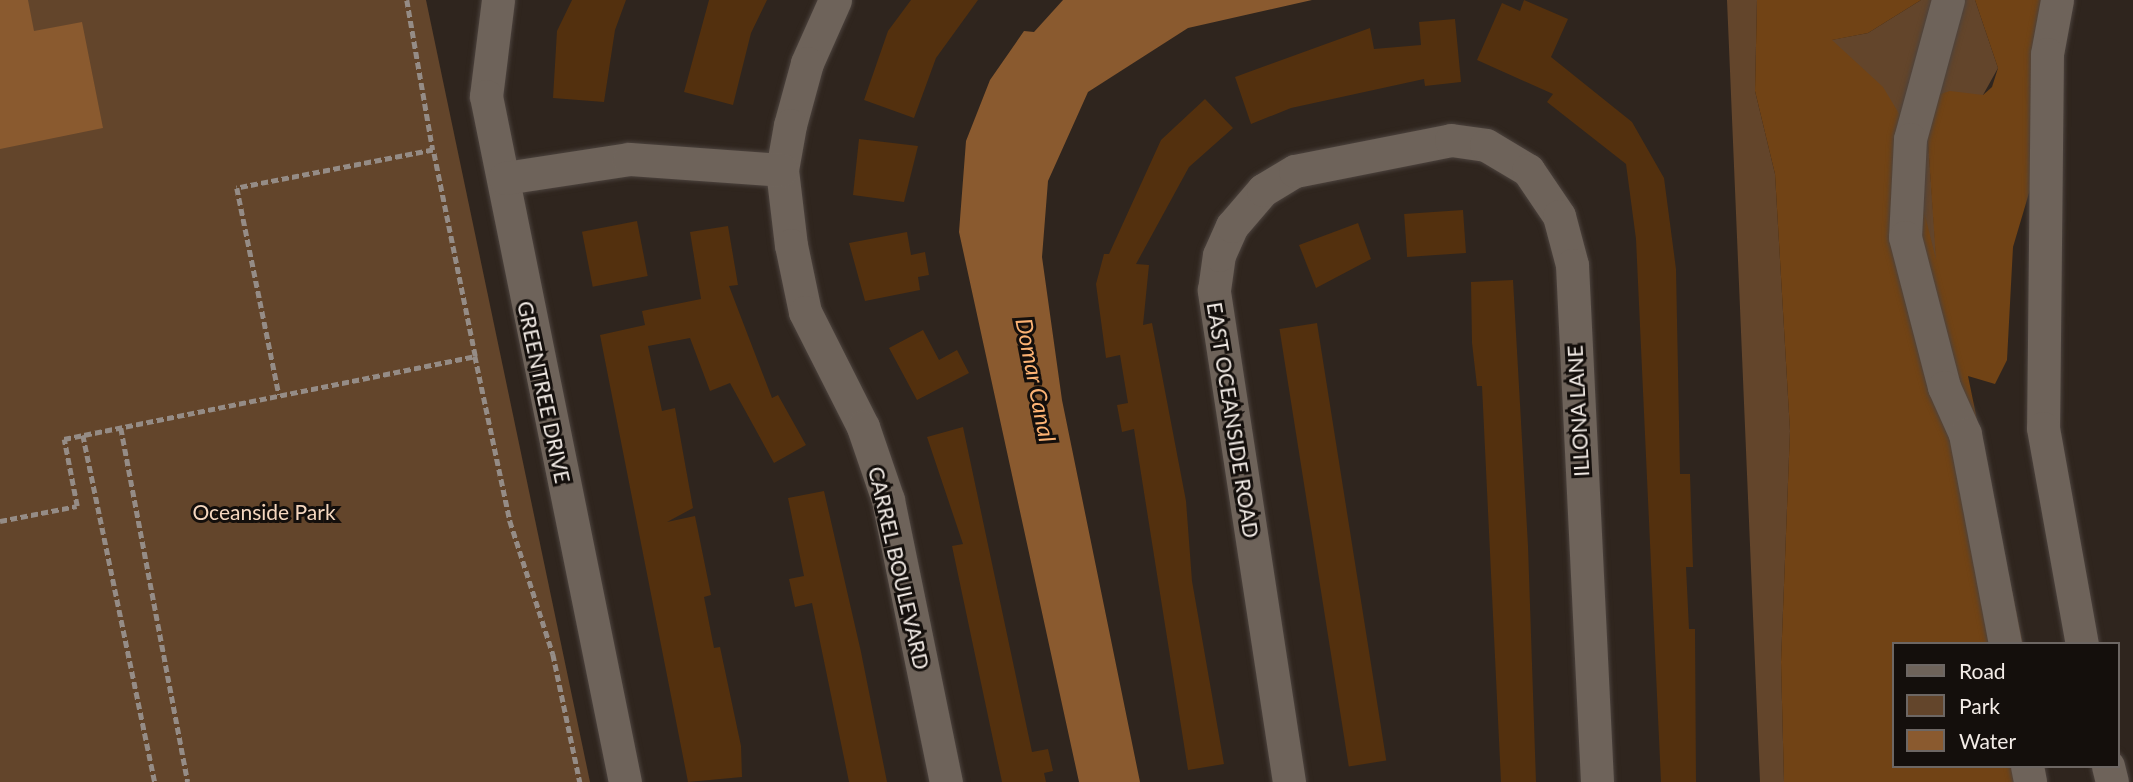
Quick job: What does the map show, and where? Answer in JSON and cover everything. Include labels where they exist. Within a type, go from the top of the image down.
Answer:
[{"type":"street","name":"GREENTREE DRIVE","points":[[498,0],[486,96],[505,178],[625,782]]},
{"type":"street","name":"CARREL BOULEVARD","points":[[835,0],[807,63],[782,170],[805,312],[863,427],[888,500],[946,782]]},
{"type":"street","points":[[1948,0],[1910,139],[1905,237],[1944,387],[1965,434],[2006,642]]},
{"type":"street","points":[[2057,0],[2047,54],[2043,428],[2082,642]]},
{"type":"street","name":"ILLONA LANE","points":[[1416,144],[1462,142],[1512,157],[1544,188],[1559,216],[1572,265],[1597,782]]},
{"type":"street","name":"EAST OCEANSIDE ROAD","points":[[1289,782],[1214,290],[1219,255],[1231,226],[1263,190],[1295,171],[1416,144]]},
{"type":"street","points":[[505,178],[629,159],[782,170]]},
{"type":"path","points":[[407,0],[433,150],[510,521],[553,654],[580,782]]},
{"type":"path","points":[[279,395],[237,188],[433,150]]},
{"type":"path","points":[[0,521],[77,506],[64,439],[475,356]]},
{"type":"path","points":[[121,428],[188,782]]},
{"type":"path","points":[[83,435],[155,782]]},
{"type":"green space","name":"Oceanside Park","points":[[0,0],[426,0],[590,782],[0,782]]},
{"type":"green space","points":[[1727,0],[1757,0],[1755,91],[1775,174],[1790,431],[1781,662],[1784,782],[1760,782]]},
{"type":"green space","points":[[1921,0],[1975,0],[1998,68],[1983,95],[1925,99],[1937,266],[1831,40],[1868,33]]},
{"type":"shaded area","points":[[1757,0],[1921,0],[1868,33],[1832,40],[1883,87],[1901,117],[1936,260],[1925,99],[1950,91],[1983,95],[1992,87],[1998,68],[1975,0],[2046,0],[2032,183],[2013,247],[2007,360],[1995,384],[1968,376],[2023,642],[1892,642],[1892,768],[2044,768],[2047,782],[1784,782],[1781,662],[1790,431],[1775,174],[1755,91]]},
{"type":"water","points":[[0,0],[28,0],[34,31],[82,22],[103,128],[0,149]]},
{"type":"water","name":"Domar Canal","points":[[1063,0],[1312,0],[1188,28],[1088,92],[1048,181],[1042,257],[1062,400],[1140,782],[1079,782],[959,232],[966,141],[990,80],[1024,31],[1034,32]]},
{"type":"building","points":[[572,0],[626,0],[615,30],[604,102],[553,98],[557,31]]},
{"type":"building","points":[[709,0],[767,0],[751,33],[733,105],[684,92]]},
{"type":"building","points":[[911,0],[978,0],[936,58],[914,118],[864,100],[888,31]]},
{"type":"building","points":[[1524,0],[1568,19],[1551,57],[1632,122],[1664,178],[1676,269],[1680,474],[1690,474],[1693,567],[1686,567],[1689,629],[1695,629],[1696,782],[1661,782],[1636,239],[1626,164],[1547,102],[1553,94],[1477,60],[1502,3],[1520,11]]},
{"type":"building","points":[[1455,19],[1461,82],[1425,86],[1424,79],[1291,108],[1251,124],[1235,77],[1370,28],[1374,49],[1421,45],[1419,22]]},
{"type":"building","points":[[1205,99],[1233,128],[1189,167],[1136,264],[1149,265],[1143,325],[1152,323],[1186,501],[1192,581],[1224,764],[1188,770],[1134,429],[1122,432],[1117,405],[1128,403],[1120,355],[1106,358],[1096,284],[1104,254],[1109,254],[1161,140]]},
{"type":"building","points":[[859,139],[918,146],[904,202],[853,195]]},
{"type":"building","points":[[1463,210],[1466,253],[1407,257],[1404,214]]},
{"type":"building","points":[[637,221],[648,276],[593,287],[582,232]]},
{"type":"building","points":[[1358,223],[1371,259],[1316,288],[1299,245]]},
{"type":"building","points":[[728,226],[738,285],[729,286],[772,398],[778,395],[806,445],[774,463],[730,383],[710,391],[690,338],[648,346],[662,411],[675,408],[693,508],[667,522],[695,516],[711,595],[704,597],[714,648],[720,647],[741,746],[742,777],[688,782],[600,335],[645,325],[642,311],[701,299],[690,232]]},
{"type":"building","points":[[907,232],[911,255],[925,252],[929,275],[918,277],[920,290],[865,301],[849,243]]},
{"type":"building","points":[[1513,280],[1528,546],[1536,782],[1501,782],[1482,386],[1477,386],[1472,343],[1471,282]]},
{"type":"building","points":[[1317,323],[1386,761],[1349,766],[1279,329]]},
{"type":"building","points":[[923,330],[939,360],[957,350],[969,373],[917,400],[889,348]]},
{"type":"building","points":[[963,427],[1032,752],[1048,749],[1053,771],[1044,773],[1046,782],[1002,782],[952,546],[963,544],[927,437]]},
{"type":"building","points":[[824,491],[887,782],[849,782],[812,603],[795,607],[789,579],[804,576],[788,498]]}]
